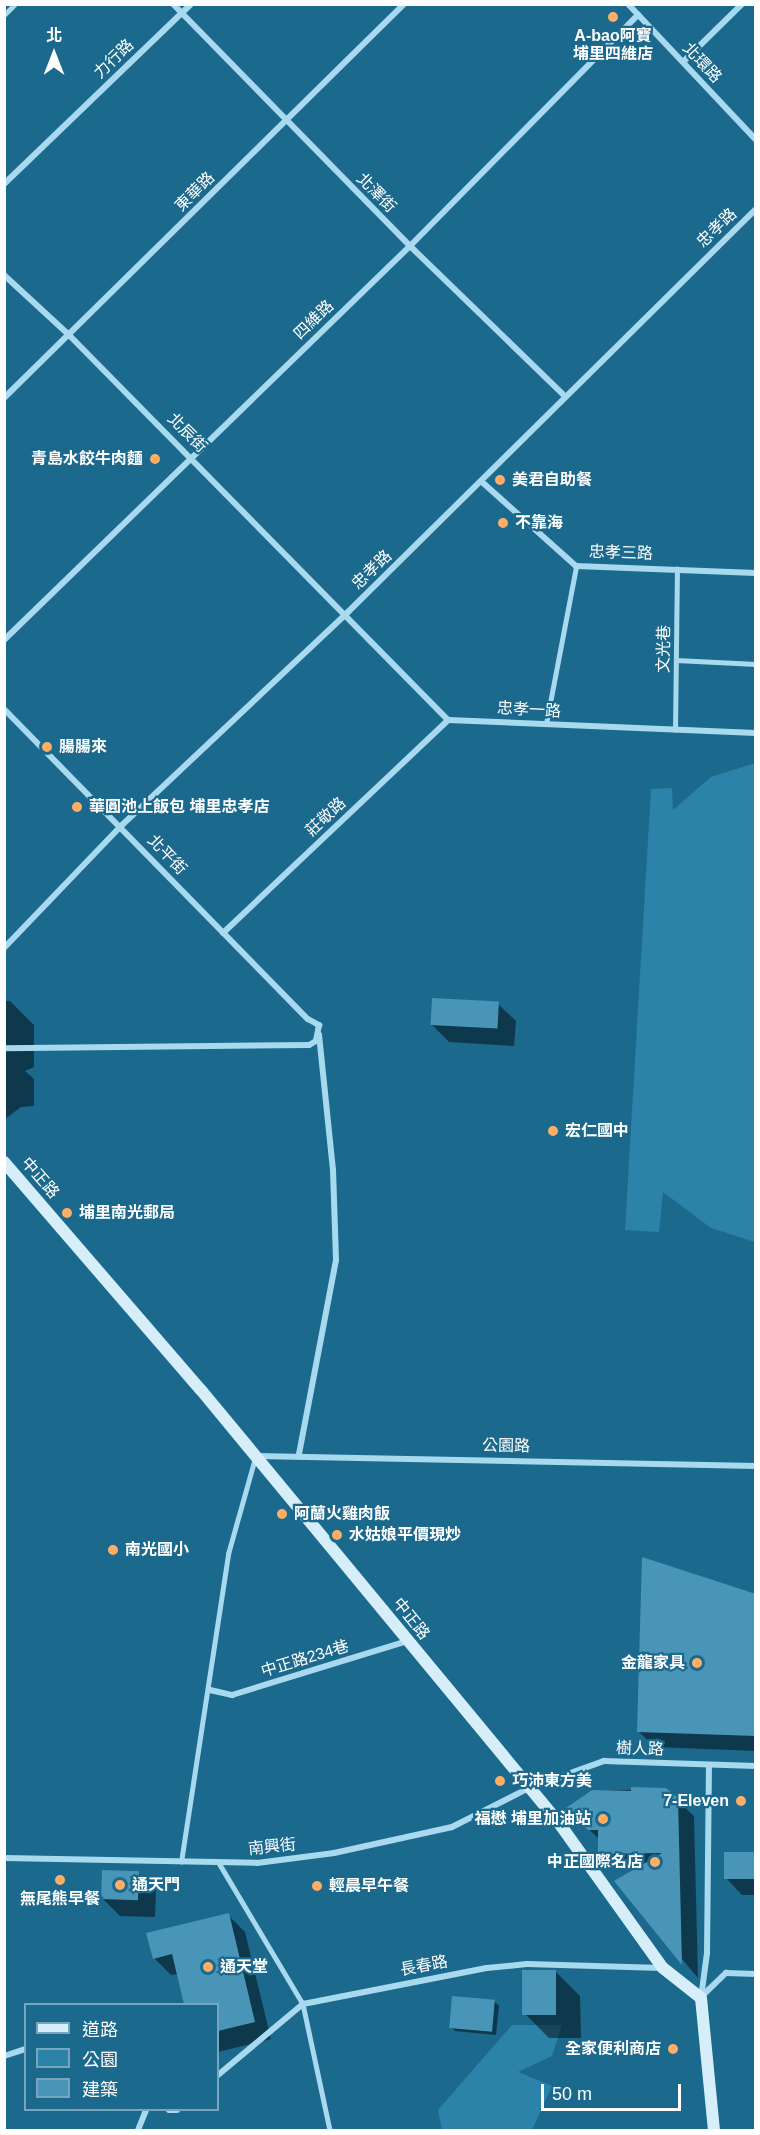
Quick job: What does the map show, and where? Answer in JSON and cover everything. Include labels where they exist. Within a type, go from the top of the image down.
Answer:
[{"type":"main road","name":"中正路","points":[[4,1162],[256,1456],[529,1788],[663,1968],[701,1998]]},
{"type":"main road","points":[[701,1998],[714,2130]]},
{"type":"street","name":"北澤街","points":[[173,4],[285,121],[565,396]]},
{"type":"street","name":"力行路","points":[[4,184],[191,4]]},
{"type":"street","name":"東華路","points":[[4,398],[70,336],[404,4]]},
{"type":"street","name":"北環路","points":[[628,4],[756,140]]},
{"type":"street","points":[[683,62],[742,4]]},
{"type":"street","name":"四維路","points":[[4,639],[410,246],[638,15]]},
{"type":"street","name":"忠孝路","points":[[4,948],[121,826],[482,482],[565,396],[756,209]]},
{"type":"street","name":"北辰街","points":[[4,275],[70,336],[347,613]]},
{"type":"street","name":"忠孝三路","points":[[482,482],[576,566],[756,573]]},
{"type":"street","points":[[347,613],[448,720]]},
{"type":"street","name":"北平街","points":[[4,709],[121,826],[308,1020],[320,1025],[319,1034]]},
{"type":"street","name":"忠孝一路","points":[[448,720],[756,733]]},
{"type":"street","name":"莊敬路","points":[[223,933],[448,720]]},
{"type":"street","points":[[4,1048],[309,1045],[319,1034]]},
{"type":"street","points":[[299,1454],[336,1260],[333,1170],[319,1034]]},
{"type":"street","name":"公園路","points":[[256,1456],[299,1454],[756,1466]]},
{"type":"street","name":"中正路234巷","points":[[210,1690],[232,1695],[408,1641]]},
{"type":"street","name":"樹人路","points":[[529,1788],[604,1761],[756,1766]]},
{"type":"street","points":[[701,1998],[707,1953],[709,1765]]},
{"type":"street","name":"南興街","points":[[4,1858],[257,1863],[334,1853],[452,1827],[529,1788]]},
{"type":"street","name":"長春路","points":[[219,2074],[303,2004],[487,1968],[527,1965],[663,1968]]},
{"type":"street","points":[[701,1998],[726,1973],[756,1974]]},
{"type":"street","points":[[4,2056],[24,2050]]},
{"type":"street","points":[[138,2130],[145,2111]]},
{"type":"lane","points":[[4,15],[15,4]]},
{"type":"lane","points":[[546,724],[576,566]]},
{"type":"lane","name":"文光巷","points":[[675,730],[677,569]]},
{"type":"lane","points":[[676,660],[756,664]]},
{"type":"lane","points":[[181,1862],[210,1690],[228,1554],[256,1456]]},
{"type":"lane","points":[[219,1863],[303,2004],[330,2130]]},
{"type":"green space","points":[[755,763],[755,1242],[711,1228],[663,1192],[659,1232],[625,1230],[651,789],[672,788],[673,810],[711,777]]},
{"type":"green space","points":[[512,2025],[562,2025],[552,2056],[518,2072],[552,2086],[532,2130],[442,2130],[438,2110]]},
{"type":"building","points":[[432,998],[499,1002],[497,1028],[431,1025]]},
{"type":"building","name":"金龍家具","points":[[642,1557],[756,1594],[756,1736],[637,1732]]},
{"type":"building","name":"中正國際名店","points":[[631,1787],[666,1788],[678,1798],[682,1965],[614,1881],[662,1853],[598,1854],[598,1830],[588,1830],[566,1808],[592,1790],[631,1791]]},
{"type":"building","points":[[724,1852],[756,1852],[756,1879],[724,1879]]},
{"type":"building","name":"通天門","points":[[102,1870],[139,1871],[138,1900],[101,1899]]},
{"type":"building","name":"通天堂","points":[[229,1913],[255,2022],[219,2031],[219,2003],[184,2003],[172,1954],[153,1959],[146,1933]]},
{"type":"building","points":[[522,1970],[556,1970],[556,2015],[522,2015]]},
{"type":"building","points":[[452,1996],[495,2000],[492,2032],[449,2028]]},
{"type":"place","name":"A-bao阿寶 埔里四維店","points":[[613,17]]},
{"type":"place","name":"青島水餃牛肉麵","points":[[155,459]]},
{"type":"place","name":"美君自助餐","points":[[500,480]]},
{"type":"place","name":"不靠海","points":[[503,523]]},
{"type":"place","name":"腸腸來","points":[[47,747]]},
{"type":"place","name":"華圓池上飯包 埔里忠孝店","points":[[77,807]]},
{"type":"place","name":"宏仁國中","points":[[553,1131]]},
{"type":"place","name":"埔里南光郵局","points":[[67,1213]]},
{"type":"place","name":"阿蘭火雞肉飯","points":[[282,1514]]},
{"type":"place","name":"水姑娘平價現炒","points":[[337,1535]]},
{"type":"place","name":"南光國小","points":[[113,1550]]},
{"type":"place","name":"金龍家具","points":[[697,1663]]},
{"type":"place","name":"巧沛東方美","points":[[500,1781]]},
{"type":"place","name":"7-Eleven","points":[[741,1801]]},
{"type":"place","name":"福懋 埔里加油站","points":[[603,1819]]},
{"type":"place","name":"中正國際名店","points":[[655,1862]]},
{"type":"place","name":"無尾熊早餐","points":[[60,1880]]},
{"type":"place","name":"通天門","points":[[120,1885]]},
{"type":"place","name":"輕晨早午餐","points":[[317,1886]]},
{"type":"place","name":"通天堂","points":[[208,1967]]},
{"type":"place","name":"全家便利商店","points":[[673,2049]]}]
